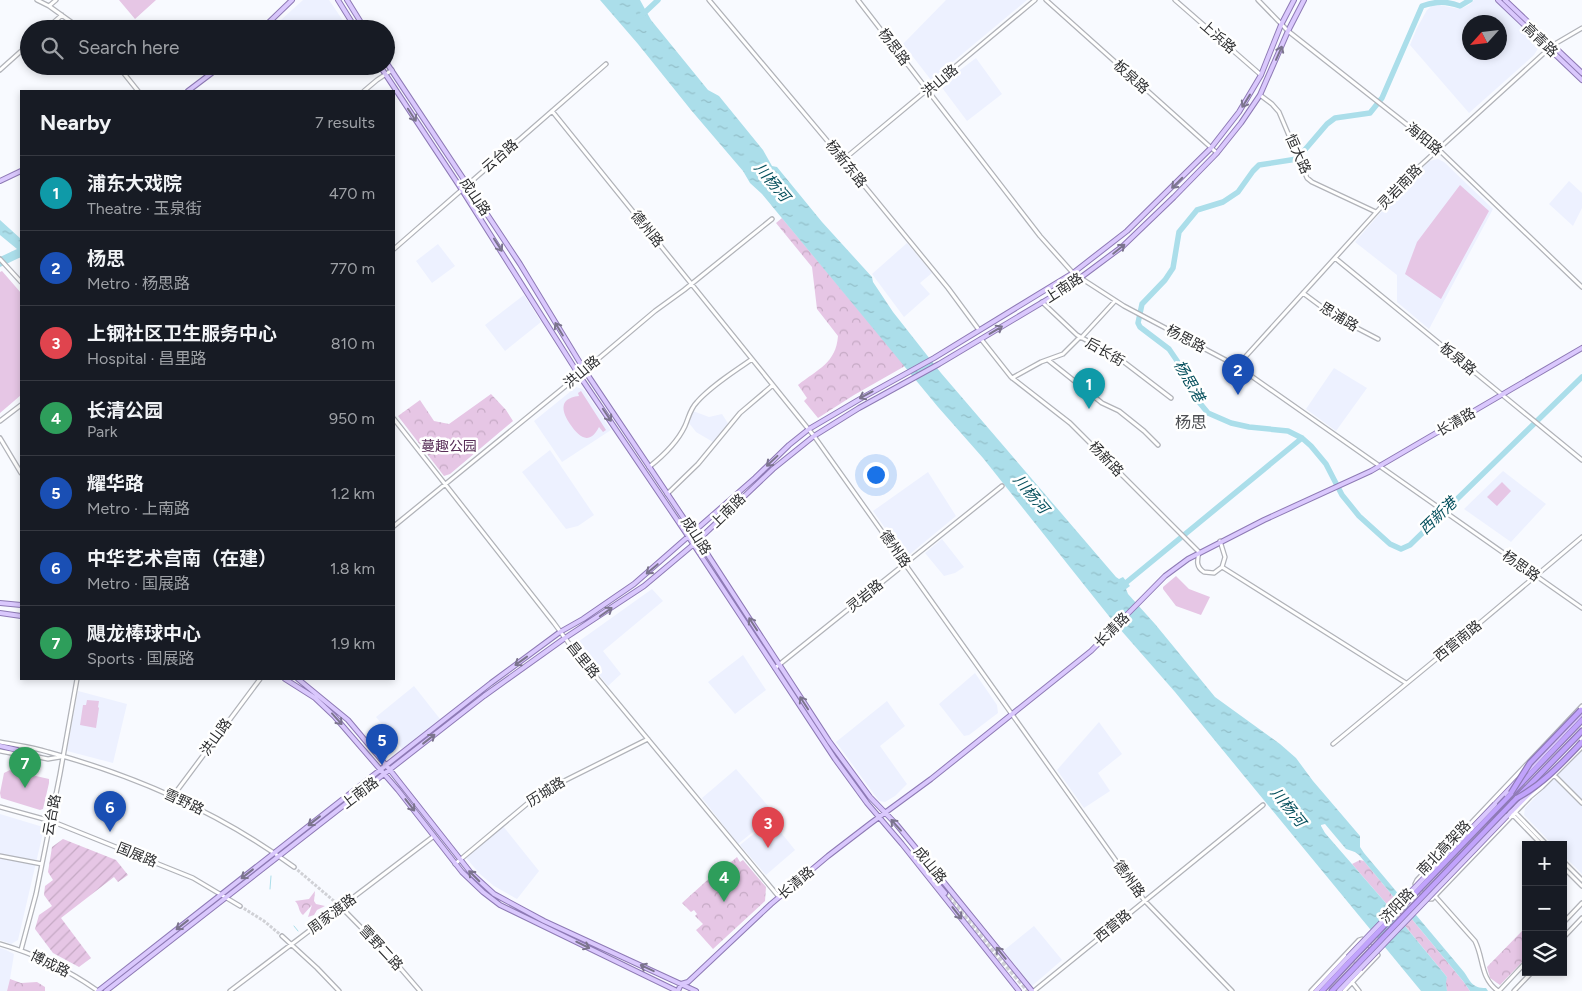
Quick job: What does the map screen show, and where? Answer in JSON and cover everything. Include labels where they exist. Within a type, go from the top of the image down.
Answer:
[{"type":"highway","points":[[1512,793],[1530,763],[1582,710]]},
{"type":"highway","name":"南北高架路","points":[[1322,991],[1582,720]]},
{"type":"highway","name":"南北高架路","points":[[1332,991],[1582,731]]},
{"type":"highway","points":[[1517,798],[1544,781],[1582,741]]},
{"type":"main road","points":[[271,20],[292,0]]},
{"type":"main road","points":[[338,0],[350,20]]},
{"type":"main road","points":[[347,0],[359,20]]},
{"type":"main road","name":"上南路","points":[[98,991],[491,683],[560,632],[584,620],[634,584],[809,429],[934,358],[1073,273],[1128,231],[1211,148],[1239,112],[1261,75],[1281,25],[1294,0]]},
{"type":"main road","name":"上南路","points":[[106,991],[484,696],[565,638],[644,586],[694,544],[773,469],[814,436],[859,408],[914,379],[1042,302],[1080,278],[1123,246],[1217,153],[1241,123],[1260,95],[1304,0]]},
{"type":"main road","name":"高青路","points":[[1498,0],[1582,73]]},
{"type":"main road","name":"高青路","points":[[1505,0],[1582,80]]},
{"type":"main road","points":[[189,90],[209,75]]},
{"type":"main road","name":"成山路","points":[[386,75],[462,190],[580,375],[694,544],[835,760],[878,817],[889,827],[1019,991]]},
{"type":"main road","name":"成山路","points":[[395,75],[520,264],[585,371],[693,532],[834,749],[862,788],[930,864],[1033,991]]},
{"type":"main road","points":[[0,180],[20,171]]},
{"type":"main road","name":"长清路","points":[[681,984],[688,982],[779,897],[835,850],[931,779],[1091,651],[1165,576],[1199,552],[1380,466],[1582,348]]},
{"type":"main road","points":[[0,603],[20,605]]},
{"type":"main road","points":[[0,613],[20,616]]},
{"type":"main road","points":[[287,680],[315,698],[330,712],[385,775],[455,864],[472,883],[500,905],[677,991],[681,984]]},
{"type":"main road","points":[[299,680],[348,720],[390,770],[460,860],[481,883],[504,900],[544,921],[692,990]]},
{"type":"main road","name":"济阳路","points":[[1316,991],[1500,799],[1582,710]]},
{"type":"main road","name":"济阳路","points":[[1339,991],[1582,741]]},
{"type":"main road","points":[[0,746],[17,750],[19,753]]},
{"type":"main road","points":[[916,861],[946,891],[930,864]]},
{"type":"main road","points":[[688,982],[692,990]]},
{"type":"street","points":[[37,0],[69,20]]},
{"type":"street","points":[[49,6],[56,0]]},
{"type":"street","name":"杨新东路","points":[[709,0],[948,288],[979,330]]},
{"type":"street","name":"杨思路","points":[[858,0],[1040,236],[1073,273],[1115,301],[1237,366],[1582,608]]},
{"type":"street","name":"洪山路","points":[[843,160],[1035,0]]},
{"type":"street","name":"板泉路","points":[[1046,0],[1217,153]]},
{"type":"street","name":"上浜路","points":[[1175,0],[1261,75]]},
{"type":"street","name":"海阳路","points":[[1258,0],[1288,31],[1438,149],[1582,287]]},
{"type":"street","points":[[56,20],[62,15]]},
{"type":"street","name":"灵岩南路","points":[[1237,366],[1399,186],[1551,47],[1582,28]]},
{"type":"street","points":[[0,70],[20,52]]},
{"type":"street","name":"云台路","points":[[395,248],[606,64]]},
{"type":"street","points":[[125,75],[137,90]]},
{"type":"street","points":[[365,90],[384,75]]},
{"type":"street","name":"恒大路","points":[[1260,95],[1279,112],[1305,175],[1312,182],[1376,212]]},
{"type":"street","name":"德州路","points":[[552,111],[809,429],[1144,900],[1232,991]]},
{"type":"street","name":"洪山路","points":[[395,525],[585,371],[655,311],[692,284],[772,219]]},
{"type":"street","name":"板泉路","points":[[1334,258],[1582,460]]},
{"type":"street","points":[[0,259],[20,281]]},
{"type":"street","name":"思浦路","points":[[1303,293],[1334,316],[1378,339]]},
{"type":"street","points":[[1012,378],[1041,362],[1067,351],[1115,301]]},
{"type":"street","name":"后长街","points":[[1042,302],[1081,338],[1120,359],[1171,398]]},
{"type":"street","name":"杨新路","points":[[981,339],[1012,378],[1070,423],[1199,552],[1197,566],[1204,572],[1214,573],[1222,567]]},
{"type":"street","points":[[650,467],[661,458],[676,440],[685,427],[691,410],[697,401],[752,359]]},
{"type":"street","points":[[1048,360],[1102,403],[1119,411],[1158,445]]},
{"type":"street","points":[[667,494],[698,464],[740,413],[773,385]]},
{"type":"street","points":[[0,420],[20,405]]},
{"type":"street","name":"昌里路","points":[[395,420],[573,650],[779,897]]},
{"type":"street","points":[[0,438],[20,471]]},
{"type":"street","name":"灵岩路","points":[[775,668],[1002,486]]},
{"type":"street","name":"西营南路","points":[[1332,744],[1582,537]]},
{"type":"street","points":[[1220,541],[1225,556],[1222,567],[1406,683]]},
{"type":"street","name":"云台路","points":[[21,950],[36,894],[77,680]]},
{"type":"street","name":"洪山路","points":[[173,796],[259,680]]},
{"type":"street","points":[[1582,710],[1417,880],[1416,887],[1428,898],[1432,899],[1512,813],[1582,747]]},
{"type":"street","name":"历城路","points":[[455,864],[540,793],[648,739]]},
{"type":"street","name":"雪野路","points":[[0,742],[47,751],[120,774],[173,796],[220,820],[280,856],[294,867]]},
{"type":"street","name":"雪野路","points":[[0,751],[48,759],[63,756]]},
{"type":"street","points":[[1554,775],[1582,803]]},
{"type":"street","points":[[1500,799],[1538,841]]},
{"type":"street","name":"西营路","points":[[1033,991],[1263,805]]},
{"type":"street","name":"国展路","points":[[0,807],[51,821],[193,878],[240,906]]},
{"type":"street","points":[[1512,813],[1543,841]]},
{"type":"street","name":"周家渡路","points":[[230,991],[434,836]]},
{"type":"street","points":[[0,856],[42,864]]},
{"type":"street","points":[[1567,865],[1582,880]]},
{"type":"street","points":[[1567,870],[1582,886]]},
{"type":"street","points":[[1435,896],[1475,941],[1485,976],[1498,991],[1522,966]]},
{"type":"street","points":[[1567,919],[1582,903]]},
{"type":"street","name":"雪野二路","points":[[341,907],[420,991]]},
{"type":"street","points":[[1567,934],[1582,918]]},
{"type":"street","points":[[282,936],[339,991]]},
{"type":"street","points":[[1311,991],[1358,940],[1365,940],[1378,955],[1344,991]]},
{"type":"street","name":"博成路","points":[[0,944],[21,950],[60,968],[98,991]]},
{"type":"street","points":[[1514,991],[1528,976]]},
{"type":"street","points":[[1352,982],[1359,991]]},
{"type":"shaded area","points":[[303,0],[329,0],[343,20],[281,20]]},
{"type":"shaded area","points":[[946,0],[1027,0],[931,80],[903,44]]},
{"type":"shaded area","points":[[1474,0],[1494,0],[1536,40],[1539,47],[1534,55],[1469,113],[1410,45],[1427,10],[1434,4],[1460,9],[1469,5]]},
{"type":"shaded area","points":[[976,58],[1002,94],[967,121],[940,85]]},
{"type":"shaded area","points":[[1438,159],[1444,162],[1493,209],[1429,329],[1397,302],[1397,275],[1355,242],[1403,187],[1429,161]]},
{"type":"shaded area","points":[[1569,181],[1582,193],[1582,208],[1573,226],[1549,204]]},
{"type":"shaded area","points":[[907,243],[932,273],[920,283],[930,294],[904,317],[872,274]]},
{"type":"shaded area","points":[[438,244],[455,266],[432,283],[416,261]]},
{"type":"shaded area","points":[[524,295],[541,322],[505,351],[485,325]]},
{"type":"shaded area","points":[[1334,368],[1367,388],[1336,431],[1306,409]]},
{"type":"shaded area","points":[[576,387],[585,391],[611,430],[562,462],[534,421]]},
{"type":"shaded area","points":[[693,411],[709,417],[722,414],[729,425],[713,442],[696,432],[689,423]]},
{"type":"shaded area","points":[[550,450],[594,515],[578,526],[566,529],[522,472]]},
{"type":"shaded area","points":[[1503,471],[1546,504],[1511,542],[1464,509]]},
{"type":"shaded area","points":[[928,472],[956,516],[910,554],[905,556],[873,511]]},
{"type":"shaded area","points":[[942,539],[964,567],[955,573],[944,576],[925,553]]},
{"type":"shaded area","points":[[652,589],[663,601],[603,651],[621,674],[608,686],[575,644]]},
{"type":"shaded area","points":[[743,655],[766,690],[735,714],[708,682]]},
{"type":"shaded area","points":[[975,673],[997,705],[998,713],[969,735],[964,736],[939,704]]},
{"type":"shaded area","points":[[414,686],[440,719],[402,749],[376,717]]},
{"type":"shaded area","points":[[78,691],[127,704],[113,763],[67,751]]},
{"type":"shaded area","points":[[887,701],[905,726],[880,746],[907,784],[895,796],[885,802],[879,801],[836,742]]},
{"type":"shaded area","points":[[1099,722],[1122,754],[1098,773],[1110,791],[1084,808],[1057,770]]},
{"type":"shaded area","points":[[1582,749],[1582,874],[1567,859],[1567,841],[1549,841],[1524,815],[1525,808]]},
{"type":"shaded area","points":[[736,769],[775,814],[738,844],[702,798]]},
{"type":"shaded area","points":[[0,814],[43,827],[18,940],[11,944],[0,940]]},
{"type":"shaded area","points":[[771,820],[795,850],[766,875],[740,845]]},
{"type":"shaded area","points":[[503,826],[539,871],[517,899],[494,886],[466,858]]},
{"type":"shaded area","points":[[1034,926],[1062,960],[1032,986],[1003,951]]},
{"type":"shaded area","points":[[0,948],[14,954],[7,991],[0,991]]},
{"type":"green space","points":[[119,0],[156,0],[135,19]]},
{"type":"green space","points":[[1460,185],[1489,211],[1441,299],[1405,274],[1417,242]]},
{"type":"green space","points":[[782,218],[905,366],[818,418],[804,401],[807,398],[798,385],[819,370],[830,359],[837,345],[838,336],[817,309],[812,267],[776,223]]},
{"type":"green space","points":[[2,271],[20,292],[20,396],[0,413],[0,272]]},
{"type":"green space","points":[[581,391],[606,430],[603,432],[599,427],[588,438],[580,436],[573,429],[564,410],[565,402],[568,399],[579,396],[578,393]]},
{"type":"green space","name":"蔓趣公园","points":[[491,394],[506,410],[513,421],[450,474],[444,476],[398,416],[420,400],[434,421],[449,424]]},
{"type":"green space","points":[[1502,482],[1511,491],[1497,506],[1487,497]]},
{"type":"green space","points":[[1176,576],[1189,589],[1210,597],[1201,615],[1176,606],[1163,589]]},
{"type":"green space","points":[[87,700],[99,701],[96,728],[80,725],[83,705],[86,705]]},
{"type":"green space","points":[[10,770],[49,779],[43,809],[40,810],[1,798],[0,793],[4,773]]},
{"type":"green space","points":[[63,839],[116,860],[128,875],[118,882],[114,877],[61,918],[91,958],[79,967],[53,953],[35,929],[39,915],[52,906],[44,895],[45,886],[53,880],[48,872],[52,847]]},
{"type":"green space","points":[[737,857],[740,862],[743,860],[766,887],[765,901],[713,949],[696,930],[703,924],[695,916],[697,914],[694,910],[691,912],[682,903],[723,866],[725,867]]},
{"type":"green space","points":[[1360,860],[1364,861],[1470,991],[1447,991],[1445,983],[1447,977],[1352,864]]},
{"type":"green space","points":[[315,891],[314,901],[316,904],[325,906],[317,910],[314,915],[308,917],[312,905],[303,915],[295,901],[309,899]]},
{"type":"green space","points":[[1522,931],[1522,962],[1500,985],[1490,978],[1487,967]]},
{"type":"green space","points":[[10,979],[21,983],[37,982],[45,987],[45,991],[7,991]]},
{"type":"water","name":"川杨河","points":[[600,0],[640,0],[651,20],[708,90],[719,96],[763,150],[772,166],[777,167],[822,222],[872,277],[873,282],[893,312],[941,373],[1116,577],[1119,579],[1123,577],[1130,586],[1126,589],[1128,594],[1215,697],[1280,744],[1296,758],[1360,836],[1360,847],[1364,853],[1472,984],[1486,988],[1488,991],[1470,991],[1359,855],[1346,849],[1325,824],[1321,825],[1325,833],[1447,977],[1447,991],[1421,991],[1175,692],[1112,620],[983,458],[938,407],[762,194],[750,183],[743,171]]},
{"type":"water","points":[[0,220],[20,238],[20,257],[0,267],[0,257],[17,249],[0,235]]},
{"type":"waterway","points":[[641,16],[658,0]]},
{"type":"waterway","name":"杨思港","points":[[1470,0],[1460,6],[1441,2],[1422,6],[1382,98],[1370,113],[1335,118],[1327,124],[1297,159],[1259,165],[1238,192],[1223,202],[1197,210],[1179,232],[1173,268],[1165,280],[1142,304],[1138,323],[1140,327],[1169,349],[1186,374],[1194,396],[1208,413],[1231,423],[1288,431],[1302,438],[1326,464],[1342,495],[1359,516],[1390,544],[1401,549],[1410,545],[1582,377]]},
{"type":"waterway","name":"杨思港","points":[[1122,586],[1302,438]]},
{"type":"waterway","points":[[270,889],[271,876]]},
{"type":"waterway","points":[[294,926],[298,931]]},
{"type":"tunnel","points":[[294,867],[341,907]]},
{"type":"tunnel","points":[[947,890],[991,943]]},
{"type":"tunnel","points":[[945,893],[1028,991]]},
{"type":"tunnel","points":[[240,906],[264,921],[282,936]]},
{"type":"place","name":"杨思","points":[[1238,395]]},
{"type":"place","name":"浦东大戏院","points":[[1089,409]]},
{"type":"place","name":"耀华路","points":[[382,765]]},
{"type":"place","name":"飓龙棒球中心","points":[[25,788]]},
{"type":"place","name":"中华艺术宫南（在建）","points":[[110,832]]},
{"type":"place","name":"上钢社区卫生服务中心","points":[[768,848]]},
{"type":"place","name":"长清公园","points":[[724,902]]},
{"type":"district","name":"杨思","points":[[1191,422]]},
{"type":"water label","name":"西新港","points":[[1438,516]]}]
